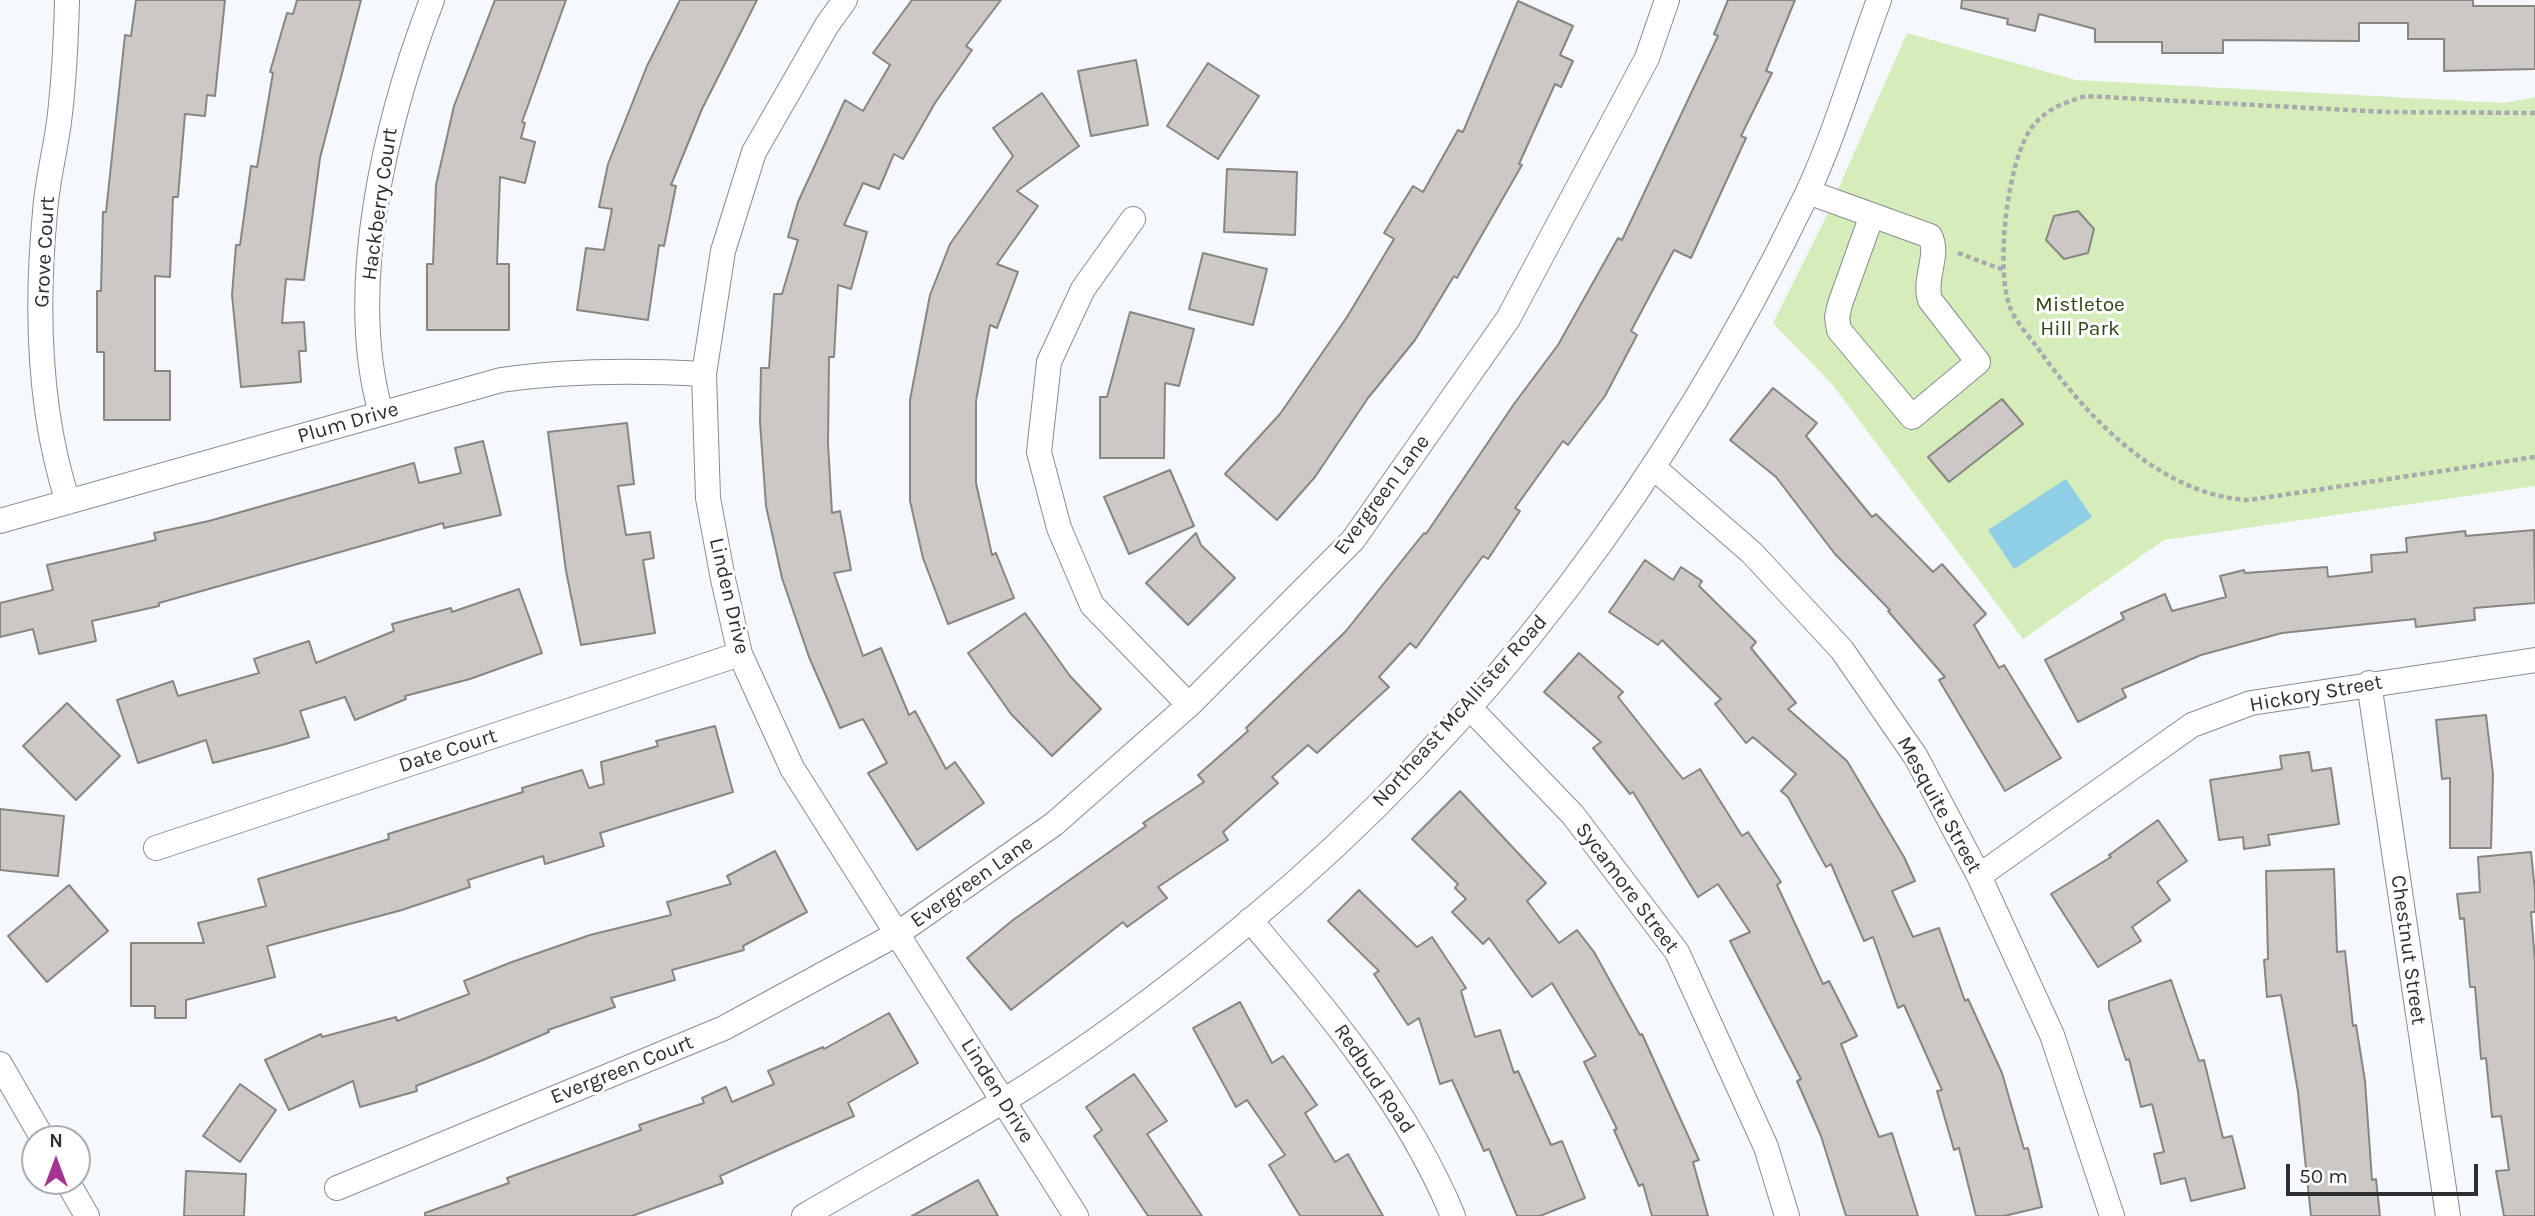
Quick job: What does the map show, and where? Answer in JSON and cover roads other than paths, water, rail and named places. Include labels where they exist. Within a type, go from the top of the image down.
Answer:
[{"type":"street","name":"Grove Court","points":[[67,0],[65,69],[45,209],[40,282],[41,346],[53,457],[68,502]]},
{"type":"street","name":"Hackberry Court","points":[[381,413],[367,347],[367,303],[375,217],[390,126],[410,58],[432,0]]},
{"type":"street","name":"Linden Drive","points":[[845,0],[827,25],[754,152],[723,251],[704,374],[708,498],[740,654],[792,768],[1076,1216]]},
{"type":"street","name":"Evergreen Lane","points":[[897,934],[1054,824],[1189,705],[1353,540],[1508,319],[1647,58],[1667,0]]},
{"type":"street","name":"Northeast McAllister Road","points":[[804,1216],[1004,1101],[1134,1010],[1251,920],[1359,823],[1469,707],[1566,590],[1653,467],[1730,346],[1808,192],[1879,0]]},
{"type":"street","points":[[1808,192],[1872,215],[1930,236],[1934,244],[1927,289],[1930,300],[1978,362],[1912,417],[1839,330],[1840,304],[1872,215]]},
{"type":"street","points":[[1133,219],[1083,289],[1049,362],[1039,452],[1059,528],[1092,605],[1189,705]]},
{"type":"street","name":"Plum Drive","points":[[0,521],[501,380],[551,372],[629,370],[704,374]]},
{"type":"street","name":"Mesquite Street","points":[[1653,467],[1752,553],[1842,650],[1916,757],[1979,876],[2052,1035],[2112,1216]]},
{"type":"street","name":"Date Court","points":[[156,848],[740,654]]},
{"type":"street","name":"Hickory Street","points":[[1979,876],[2192,725],[2251,703],[2369,683],[2535,660]]},
{"type":"street","name":"Chestnut Street","points":[[2369,683],[2448,1216]]},
{"type":"street","name":"Sycamore Street","points":[[1469,707],[1573,815],[1677,952],[1766,1147],[1787,1216]]},
{"type":"street","name":"Redbud Road","points":[[1251,920],[1355,1045],[1436,1174],[1453,1216]]},
{"type":"street","name":"Evergreen Court","points":[[337,1188],[724,1028],[897,934]]},
{"type":"street","points":[[0,1064],[35,1125]]},
{"type":"street","points":[[75,1195],[87,1216]]},
{"type":"water","points":[[2066,479],[2092,517],[2014,569],[1988,530]]},
{"type":"park label","name":"Mistletoe Hill Park","points":[[2080,317]]}]
